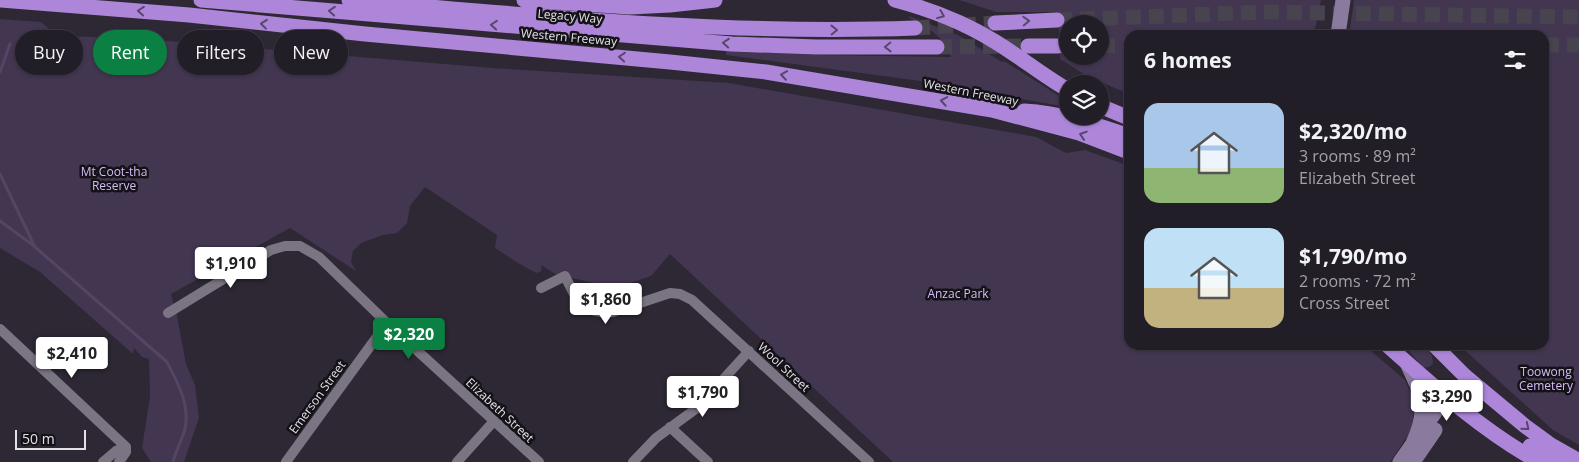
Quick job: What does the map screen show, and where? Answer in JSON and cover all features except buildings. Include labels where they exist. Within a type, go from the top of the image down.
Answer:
[{"type":"highway","name":"Western Freeway","points":[[0,0],[720,66],[797,76],[992,110],[1041,112],[1103,127],[1124,141]]},
{"type":"highway","name":"Legacy Way","points":[[201,0],[723,43],[816,47],[937,47]]},
{"type":"highway","name":"Legacy Way","points":[[348,0],[666,26],[817,30],[915,28]]},
{"type":"highway","points":[[524,0],[630,7],[715,0]]},
{"type":"highway","points":[[895,0],[941,14],[971,28],[1059,84]]},
{"type":"highway","points":[[995,23],[1057,20]]},
{"type":"highway","points":[[1028,46],[1058,46]]},
{"type":"highway","points":[[1109,110],[1124,116]]},
{"type":"highway","points":[[1393,350],[1455,404],[1502,440],[1538,462]]},
{"type":"highway","points":[[1398,350],[1406,362]]},
{"type":"highway","points":[[1439,350],[1465,376],[1529,430],[1579,461]]},
{"type":"highway","points":[[1455,404],[1559,462]]},
{"type":"street","points":[[1337,30],[1343,0]]},
{"type":"street","name":"Elizabeth Street","points":[[168,312],[271,250],[285,246],[300,246],[319,257],[387,323],[539,462]]},
{"type":"street","name":"Wool Street","points":[[541,288],[565,276],[579,303],[585,308],[606,312],[613,312],[670,293],[680,294],[692,300],[868,462]]},
{"type":"street","name":"Emerson Street","points":[[286,462],[387,323]]},
{"type":"street","points":[[0,329],[126,447]]},
{"type":"street","points":[[633,462],[656,438],[697,408],[749,351]]},
{"type":"street","points":[[1400,462],[1413,443],[1421,423],[1422,409],[1418,387],[1406,362]]},
{"type":"street","points":[[1413,462],[1443,401],[1455,404]]},
{"type":"street","points":[[457,462],[494,421]]},
{"type":"street","points":[[670,427],[708,462]]},
{"type":"street","points":[[1413,443],[1430,429]]},
{"type":"street","points":[[103,462],[116,451],[126,447]]},
{"type":"street","points":[[119,462],[126,452],[126,447]]},
{"type":"green space","points":[[959,0],[1321,0],[1314,30],[1124,30],[1124,92],[1109,85],[1109,75],[1085,75],[1070,65],[1109,65],[1109,15],[1059,15],[1059,36],[1058,12],[996,12]]},
{"type":"green space","name":"Toowong Cemetery","points":[[1354,0],[1579,0],[1579,445],[1553,430],[1465,350],[1549,350],[1549,30],[1350,30]]},
{"type":"green space","points":[[909,16],[960,36],[1002,62],[1004,61],[1059,96],[1059,106],[920,81],[726,55],[726,50],[818,55],[951,57],[944,44],[934,33],[909,18]]},
{"type":"green space","name":"Anzac Park","points":[[0,19],[41,22],[51,30],[15,30],[15,75],[83,75],[83,37],[93,37],[93,75],[167,75],[167,41],[177,42],[177,75],[264,75],[264,49],[274,50],[274,75],[348,75],[348,56],[493,68],[729,83],[1036,137],[1066,153],[1085,150],[1124,164],[1124,350],[1370,350],[1405,380],[1414,407],[1412,429],[1390,462],[893,462],[670,254],[651,276],[615,288],[555,274],[541,265],[542,271],[536,273],[495,248],[497,235],[425,187],[410,206],[407,223],[397,233],[383,235],[361,243],[353,251],[351,262],[356,271],[290,228],[171,294],[186,364],[195,385],[199,418],[184,462],[151,462],[142,448],[150,396],[149,359],[142,357],[134,348],[133,354],[40,272],[0,248]]},
{"type":"green space","points":[[1408,350],[1428,350],[1432,356],[1433,364],[1423,368]]},
{"type":"waterway","points":[[0,72],[10,44]]},
{"type":"waterway","points":[[0,174],[35,247],[167,362],[179,386],[186,411],[185,429],[173,462]]},
{"type":"waterway","points":[[0,221],[34,246]]},
{"type":"tunnel","points":[[1057,20],[1266,12],[1579,17]]},
{"type":"tunnel","points":[[915,28],[995,23]]},
{"type":"tunnel","points":[[1109,46],[1124,45]]},
{"type":"tunnel","points":[[1549,45],[1579,45]]},
{"type":"tunnel","points":[[937,47],[1028,46]]},
{"type":"park label","name":"Mt Coot-tha Reserve","points":[[114,178]]}]
